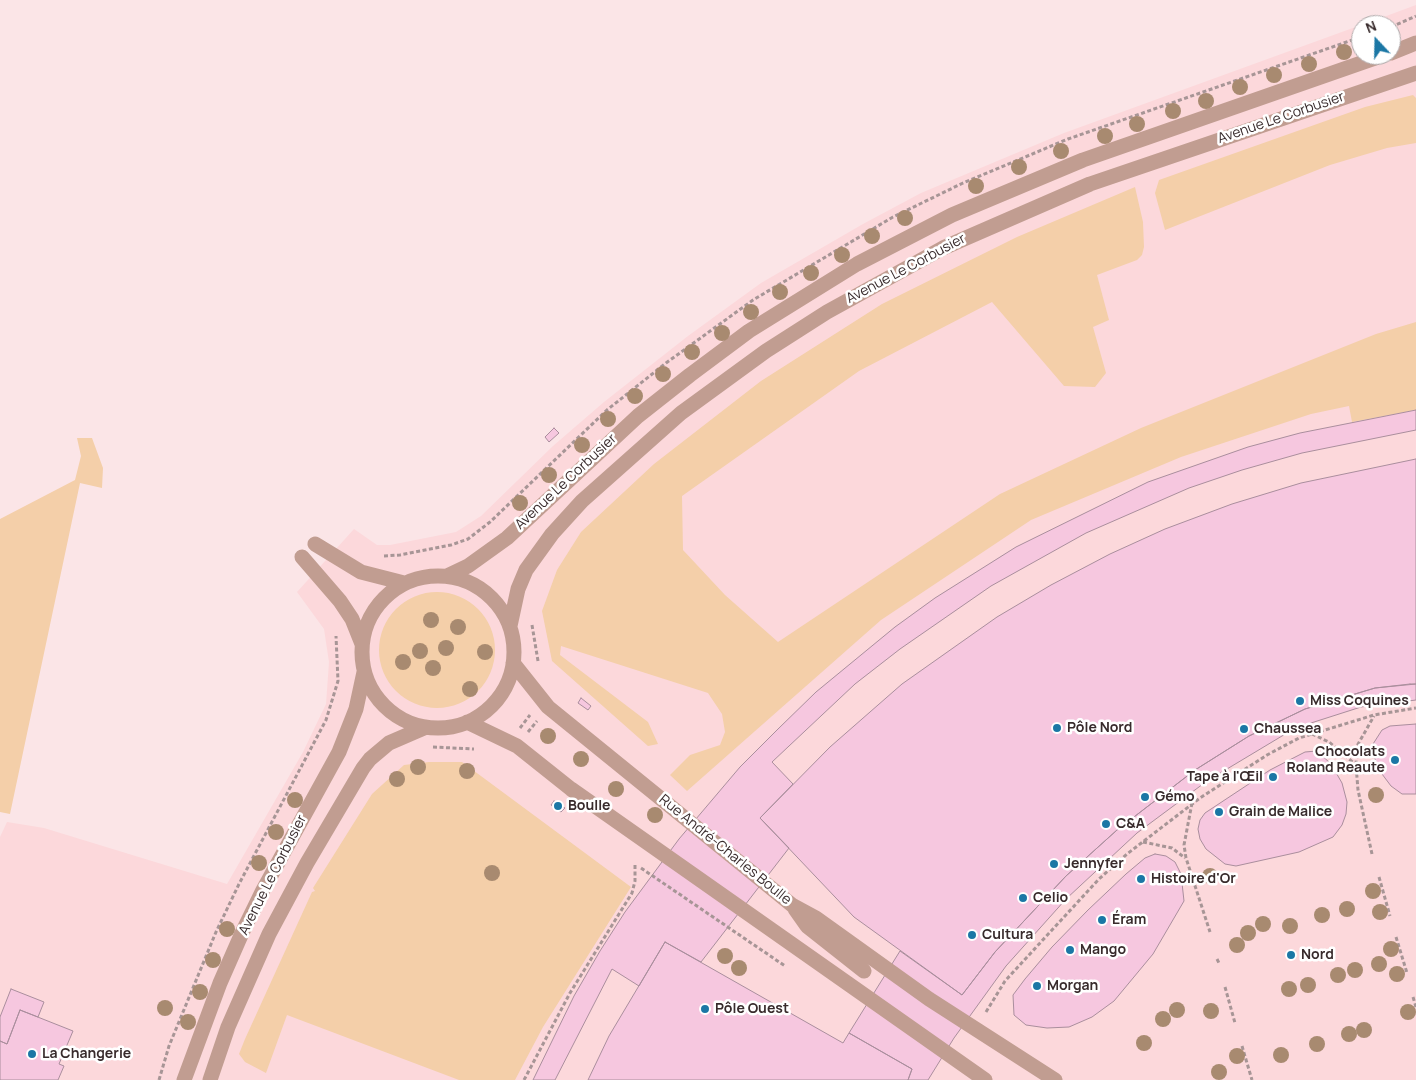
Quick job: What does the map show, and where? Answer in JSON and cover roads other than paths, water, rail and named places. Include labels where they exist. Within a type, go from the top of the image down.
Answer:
[{"type":"street","points":[[1401,49],[1416,43]]},
{"type":"street","name":"Avenue Le Corbusier","points":[[447,576],[468,566],[507,538],[638,416],[690,375],[749,331],[857,264],[952,215],[1082,160],[1355,65]]},
{"type":"street","name":"Avenue Le Corbusier","points":[[510,626],[518,589],[526,570],[547,540],[582,501],[681,413],[766,351],[827,312],[943,248],[1090,184],[1416,73]]},
{"type":"street","points":[[315,544],[361,572],[404,583]]},
{"type":"street","points":[[302,557],[340,601],[352,619],[362,644],[364,672],[372,690],[390,712],[407,722],[426,727],[446,728],[467,722],[487,710],[498,699],[506,686],[513,663],[514,644],[510,626],[503,611],[486,592],[471,583],[447,576],[425,577],[404,583],[388,594],[375,608],[367,625],[362,644]]},
{"type":"street","name":"Rue André-Charles Boulle","points":[[513,663],[542,707],[548,707],[792,905],[816,918],[930,999],[1055,1080]]},
{"type":"street","name":"Avenue Le Corbusier","points":[[184,1080],[220,983],[242,933],[263,890],[339,752],[354,715],[364,672]]},
{"type":"street","points":[[467,722],[517,746],[571,789],[985,1080]]},
{"type":"street","name":"Avenue Le Corbusier","points":[[210,1080],[228,1028],[269,934],[307,863],[363,768],[370,759],[389,743],[426,727]]},
{"type":"street","points":[[792,905],[807,926],[864,971]]},
{"type":"place","name":"Miss Coquines","points":[[1300,701]]},
{"type":"place","name":"Pôle Nord","points":[[1057,728]]},
{"type":"place","name":"Chaussea","points":[[1244,729]]},
{"type":"place","name":"Chocolats Roland Reaute","points":[[1395,760]]},
{"type":"place","name":"Tape à l'Œil","points":[[1273,777]]},
{"type":"place","name":"Gémo","points":[[1145,797]]},
{"type":"place","name":"Boulle","points":[[558,806]]},
{"type":"place","name":"Grain de Malice","points":[[1219,812]]},
{"type":"place","name":"C&A","points":[[1106,824]]},
{"type":"place","name":"Jennyfer","points":[[1054,864]]},
{"type":"place","name":"Histoire d'Or","points":[[1141,879]]},
{"type":"place","name":"Celio","points":[[1023,898]]},
{"type":"place","name":"Éram","points":[[1102,920]]},
{"type":"place","name":"Cultura","points":[[972,935]]},
{"type":"place","name":"Mango","points":[[1070,950]]},
{"type":"place","name":"Nord","points":[[1291,955]]},
{"type":"place","name":"Morgan","points":[[1037,986]]},
{"type":"place","name":"Pôle Ouest","points":[[705,1009]]},
{"type":"place","name":"La Changerie","points":[[32,1054]]}]
